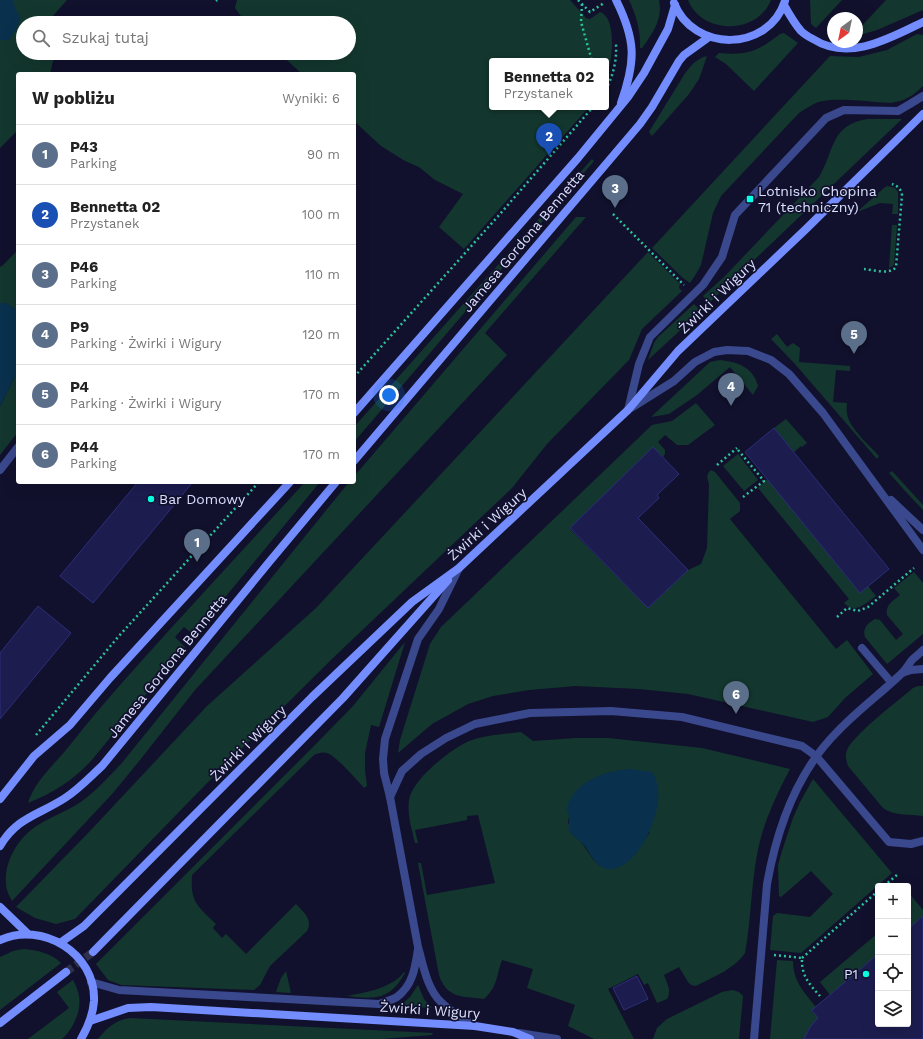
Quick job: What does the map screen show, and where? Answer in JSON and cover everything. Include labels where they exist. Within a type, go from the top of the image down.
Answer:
[{"type":"main road","points":[[616,0],[622,11],[631,41],[632,66],[628,83],[618,109]]},
{"type":"main road","points":[[674,3],[683,19],[699,32],[709,36],[730,40],[752,36],[768,27],[785,3]]},
{"type":"main road","name":"Jamesa Gordona Bennetta","points":[[356,411],[578,158],[618,109],[644,73],[668,29],[674,3]]},
{"type":"main road","points":[[785,3],[794,23],[802,32],[821,43],[839,48],[850,49],[866,46],[923,22]]},
{"type":"main road","name":"Jamesa Gordona Bennetta","points":[[356,459],[640,124],[684,55],[709,36]]},
{"type":"main road","name":"Żwirki i Wigury","points":[[60,943],[84,926],[312,697],[412,602],[459,568],[628,410],[678,351],[923,114]]},
{"type":"main road","name":"Jamesa Gordona Bennetta","points":[[0,799],[34,756],[70,726],[110,678],[288,484]]},
{"type":"main road","name":"Jamesa Gordona Bennetta","points":[[0,846],[16,825],[66,798],[102,766],[334,484]]},
{"type":"main road","points":[[93,952],[343,698],[459,568]]},
{"type":"main road","points":[[0,907],[28,934]]},
{"type":"main road","points":[[0,940],[12,936],[28,934],[49,938],[68,948],[82,963],[91,982],[94,1002],[90,1021],[81,1039]]},
{"type":"main road","points":[[0,1023],[66,972]]},
{"type":"main road","name":"Żwirki i Wigury","points":[[90,1021],[128,1008],[151,1007],[475,1026],[513,1032],[530,1039]]},
{"type":"street","points":[[628,410],[638,364],[650,337],[703,285],[715,268],[722,257],[735,215],[820,124],[826,118],[844,110],[865,109],[898,111],[923,96]]},
{"type":"street","points":[[628,410],[674,381],[695,362],[714,352],[727,350],[748,351],[771,360],[789,374],[823,413],[923,550]]},
{"type":"street","points":[[0,470],[16,450]]},
{"type":"street","points":[[874,482],[923,530]]},
{"type":"street","points":[[459,568],[439,608],[418,639],[385,739],[382,760],[418,946],[431,988],[440,1001],[451,1011],[475,1026]]},
{"type":"street","points":[[862,648],[891,682]]},
{"type":"street","points":[[902,674],[912,659],[923,650]]},
{"type":"street","points":[[754,1039],[767,884],[772,859],[786,811],[805,773],[816,756],[836,733],[891,682],[902,674],[911,670],[923,669]]},
{"type":"street","points":[[390,797],[402,771],[420,754],[446,738],[475,724],[530,713],[611,711],[682,717],[802,746],[816,756],[889,842],[911,844],[923,841]]},
{"type":"street","points":[[91,982],[119,990],[379,1004],[396,998],[408,986],[415,969],[418,946]]},
{"type":"street","points":[[513,1032],[557,1039]]},
{"type":"path","points":[[578,0],[590,12],[605,3]]},
{"type":"path","points":[[582,4],[581,22],[591,58]]},
{"type":"path","points":[[601,5],[604,9]]},
{"type":"path","points":[[609,83],[615,66],[616,38]]},
{"type":"path","points":[[356,375],[495,220],[590,110]]},
{"type":"path","points":[[864,269],[892,271],[897,264],[902,195],[901,190],[892,184]]},
{"type":"path","points":[[613,214],[687,288]]},
{"type":"path","points":[[716,465],[738,449],[764,480],[743,497]]},
{"type":"path","points":[[35,737],[118,637],[257,484]]},
{"type":"path","points":[[837,617],[847,608],[858,611],[868,607],[914,568]]},
{"type":"path","points":[[888,883],[898,874]]},
{"type":"path","points":[[774,955],[802,958],[875,894]]},
{"type":"path","points":[[802,958],[802,972],[805,979],[820,996]]},
{"type":"green space","points":[[13,0],[67,0],[53,16],[18,16],[13,5]]},
{"type":"green space","points":[[237,0],[570,0],[586,18],[590,19],[600,12],[606,16],[609,23],[612,42],[610,63],[609,68],[609,58],[489,58],[489,110],[586,110],[464,249],[439,227],[463,194],[435,180],[419,167],[405,161],[381,146],[356,123],[356,72],[300,72],[287,60],[356,60],[356,16],[241,16],[235,8]]},
{"type":"green space","points":[[629,0],[659,0],[660,13],[656,26],[642,48],[640,48],[638,23]]},
{"type":"green space","points":[[688,0],[771,0],[764,11],[754,20],[742,25],[730,26],[717,25],[705,20],[695,11]]},
{"type":"green space","points":[[810,0],[842,0],[831,12],[827,12],[827,16],[816,28],[811,24]]},
{"type":"green space","points":[[886,0],[923,0],[923,10],[877,30],[863,34],[863,25]]},
{"type":"green space","points":[[16,24],[16,60],[54,60],[50,72],[16,72],[16,132],[0,148],[0,40],[9,40]]},
{"type":"green space","points":[[784,33],[798,43],[754,91],[726,64],[715,57],[719,53],[738,54],[752,51]]},
{"type":"green space","points":[[917,34],[923,35],[923,86],[916,93],[900,101],[890,103],[834,100],[815,103],[799,113],[721,196],[713,213],[701,265],[690,283],[652,248],[830,56],[859,57],[887,50]]},
{"type":"green space","points":[[707,56],[699,79],[689,94],[652,136],[649,132],[684,75],[694,63]]},
{"type":"green space","points":[[868,119],[902,119],[709,303],[703,296],[725,276],[819,177],[835,140],[840,133],[856,122]]},
{"type":"green space","points":[[592,159],[594,161],[356,440],[356,425]]},
{"type":"green space","points":[[887,186],[895,188],[898,192],[898,214],[892,214],[893,204],[880,203],[857,212],[884,188]]},
{"type":"green space","points":[[576,217],[586,217],[485,333],[507,355],[195,690],[113,793],[12,901],[7,890],[6,871],[18,844],[38,825],[86,798],[121,764],[347,484],[356,484],[356,474]]},
{"type":"green space","points":[[892,225],[897,225],[894,264],[889,268]]},
{"type":"green space","points":[[16,252],[16,310],[5,303],[0,303],[0,266],[1,267]]},
{"type":"green space","points":[[648,252],[680,284],[679,288],[682,291],[642,329],[629,360],[547,444],[512,488],[334,657],[209,781],[75,919],[56,924],[35,918],[16,907],[90,831],[207,706],[316,608]]},
{"type":"green space","points":[[694,304],[701,311],[648,360],[654,343],[658,337]]},
{"type":"green space","points":[[777,334],[787,347],[793,343],[800,348],[799,362],[850,366],[850,371],[836,370],[833,402],[847,403],[848,418],[851,424],[879,456],[877,459],[795,364],[771,339]]},
{"type":"green space","points":[[720,360],[739,364],[749,370],[758,386],[753,395],[730,367],[697,395],[669,414],[651,417],[710,362]]},
{"type":"green space","points":[[16,375],[16,435],[0,455],[0,406]]},
{"type":"green space","points":[[696,403],[715,425],[688,445],[677,445],[665,435],[658,442],[665,450],[663,457],[653,447],[570,529],[648,608],[688,570],[701,564],[707,548],[709,484],[707,476],[711,470],[715,472],[740,503],[740,511],[730,519],[836,649],[847,640],[873,674],[845,698],[828,717],[813,722],[688,694],[639,689],[576,686],[529,690],[493,696],[468,704],[432,724],[398,753],[400,740],[430,644],[441,627],[652,425],[672,421]]},
{"type":"green space","points":[[786,419],[807,443],[794,452],[774,428]]},
{"type":"green space","points":[[738,454],[758,480],[744,491],[723,466]]},
{"type":"green space","points":[[892,471],[923,505],[923,510],[889,473]]},
{"type":"green space","points":[[768,479],[860,593],[868,586],[876,596],[860,607],[856,608],[852,608],[844,603],[849,599],[758,488]]},
{"type":"green space","points":[[303,484],[318,484],[194,635],[184,627],[175,637],[185,647],[91,761],[77,775],[62,786],[28,803],[31,795],[46,772],[140,662]]},
{"type":"green space","points":[[914,572],[923,583],[923,634],[887,664],[865,637],[864,631],[868,624],[875,619],[880,620],[896,640],[903,634],[887,615],[887,608],[900,595],[894,588]]},
{"type":"green space","points":[[405,642],[379,727],[371,725],[365,753],[367,786],[364,788],[346,768],[331,755],[327,753],[319,753],[314,755],[192,875],[192,892],[194,898],[200,908],[216,924],[213,928],[222,938],[226,934],[246,954],[296,904],[307,916],[309,927],[307,931],[270,966],[260,985],[254,990],[121,985],[108,980],[96,964],[353,706]]},
{"type":"green space","points":[[923,686],[923,816],[897,814],[887,811],[848,766],[846,760],[847,750],[858,735],[887,709],[913,688]]},
{"type":"green space","points":[[521,732],[533,741],[576,738],[608,738],[702,748],[790,769],[770,811],[759,844],[745,953],[735,964],[696,986],[691,985],[688,982],[679,967],[664,975],[669,993],[667,999],[657,1003],[648,983],[644,985],[638,974],[608,989],[634,1039],[594,1039],[568,1026],[575,1005],[527,988],[533,969],[502,960],[492,990],[484,999],[456,995],[446,988],[439,975],[418,863],[421,863],[427,895],[495,883],[478,815],[467,816],[467,820],[415,830],[418,843],[415,843],[409,811],[411,793],[424,775],[433,766],[461,745],[481,737]],"holes":[[[569,817],[650,832],[636,853],[600,866],[593,859],[568,823]]]},
{"type":"green space","points":[[813,779],[892,873],[881,883],[875,883],[875,888],[801,953],[770,950],[773,916],[777,913],[810,917],[833,894],[811,871],[781,897],[779,896],[778,865],[793,818]]},
{"type":"green space","points":[[911,896],[923,910],[923,916],[911,926]]},
{"type":"green space","points":[[875,936],[875,957],[830,995],[820,982]]},
{"type":"green space","points":[[23,949],[44,953],[61,963],[0,1010],[0,957],[13,951]]},
{"type":"green space","points":[[777,960],[793,961],[793,968],[800,986],[816,1007],[812,1011],[818,1018],[810,1027],[804,1039],[770,1039]]},
{"type":"green space","points":[[286,971],[291,993],[276,992],[281,978]]},
{"type":"green space","points":[[404,972],[405,973],[393,989],[380,996],[365,998],[346,996],[386,986],[399,978]]},
{"type":"green space","points":[[73,980],[77,988],[79,998],[78,1011],[74,1024],[62,1039],[28,1039],[69,1008],[57,992]]},
{"type":"green space","points":[[418,985],[424,999],[432,1008],[400,1006],[410,997]]},
{"type":"green space","points":[[733,990],[739,992],[743,996],[739,1039],[653,1039],[657,1028],[667,1019],[722,992]]},
{"type":"green space","points":[[130,1018],[433,1033],[432,1035],[382,1039],[98,1039],[112,1025]]},
{"type":"water","points":[[0,0],[13,0],[19,16],[16,16],[16,28],[9,40],[0,40]]},
{"type":"water","points":[[0,303],[5,303],[16,310],[16,375],[0,406]]},
{"type":"water","points":[[630,769],[652,772],[655,778],[658,799],[654,820],[644,843],[632,858],[624,865],[608,869],[600,866],[593,859],[585,846],[570,832],[567,808],[575,792],[593,778],[615,771]]},
{"type":"building","points":[[774,428],[889,569],[860,593],[745,452]]},
{"type":"building","points":[[653,447],[679,474],[657,495],[659,498],[638,518],[688,570],[648,608],[570,528]]},
{"type":"building","points":[[136,484],[191,484],[93,603],[60,576]]},
{"type":"building","points":[[38,606],[71,633],[0,719],[0,653]]},
{"type":"building","name":"P1","points":[[923,916],[923,1039],[804,1039],[810,1027],[818,1018],[812,1010],[875,957],[875,1027],[911,1027],[911,926]]},
{"type":"building","points":[[637,976],[648,999],[624,1010],[613,988]]},
{"type":"tunnel","points":[[66,972],[93,952]]},
{"type":"place","name":"Bennetta 02","points":[[549,156]]},
{"type":"place","name":"Lotnisko Chopina 71 (techniczny)","points":[[750,199]]},
{"type":"place","name":"P46","points":[[615,208]]},
{"type":"place","name":"P4","points":[[854,354]]},
{"type":"place","name":"P9","points":[[731,406]]},
{"type":"place","name":"Bar Domowy","points":[[151,499]]},
{"type":"place","name":"P43","points":[[197,562]]},
{"type":"place","name":"P44","points":[[736,714]]},
{"type":"place","name":"P1","points":[[866,974]]}]
